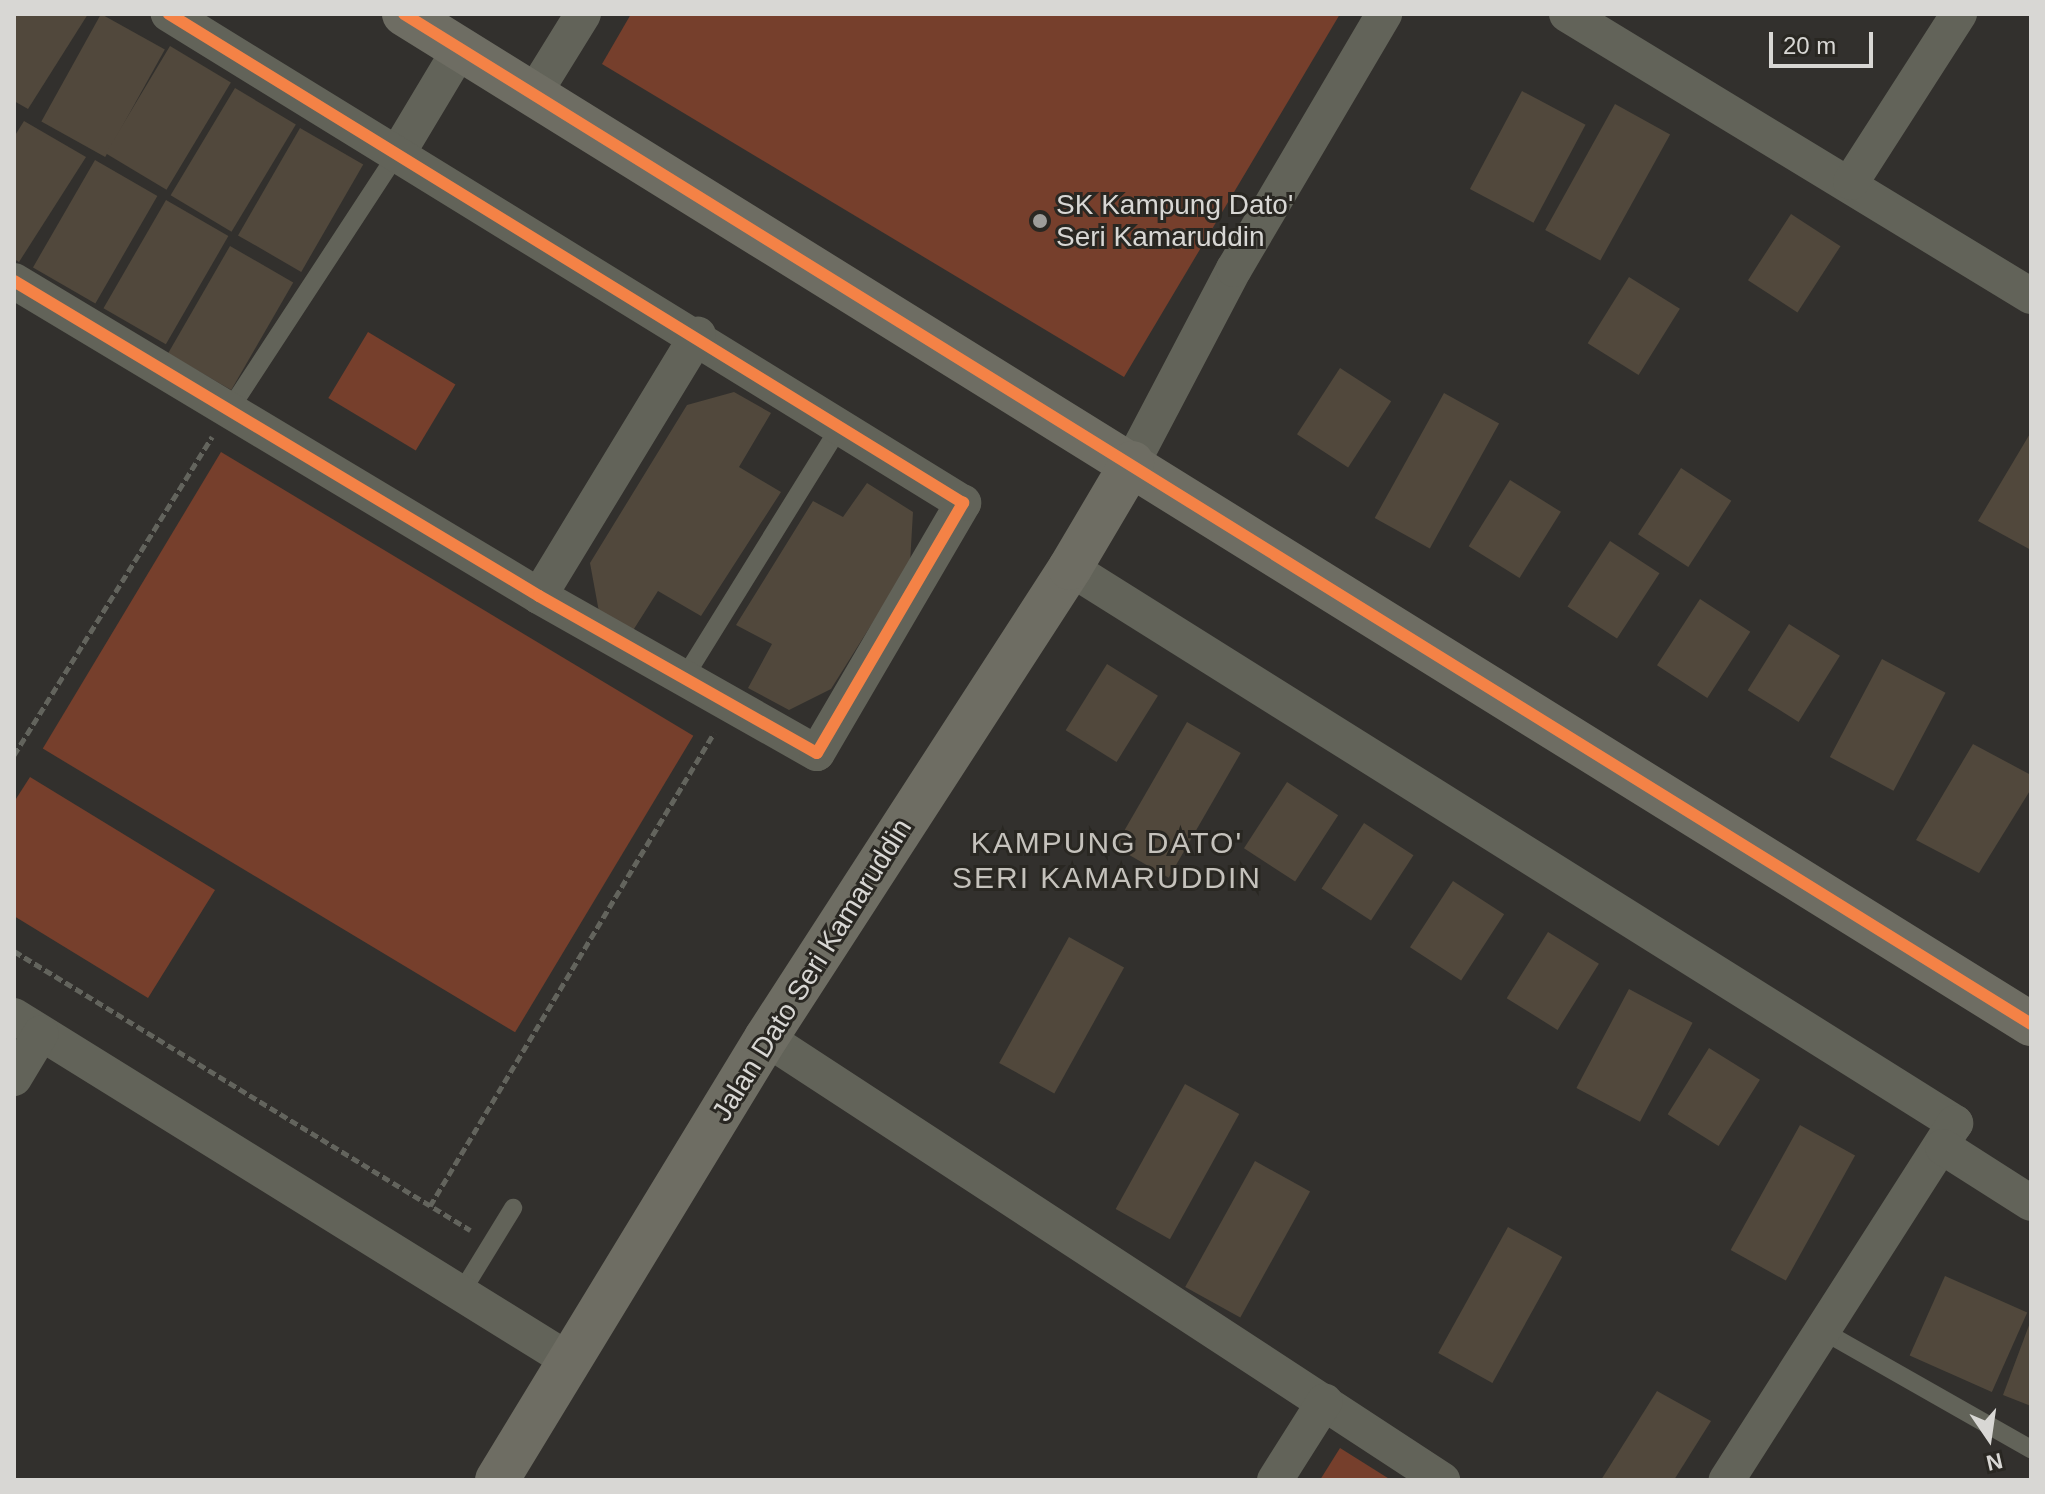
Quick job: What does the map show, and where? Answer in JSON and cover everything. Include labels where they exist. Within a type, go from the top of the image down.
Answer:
[{"type":"street","points":[[14,281],[539,596],[817,753],[963,503],[698,335],[169,14]]},
{"type":"street","points":[[404,14],[1132,463],[2031,1024]]},
{"type":"street","points":[[533,95],[583,14]]},
{"type":"street","points":[[1132,463],[1234,269],[1384,14]]},
{"type":"street","points":[[1567,14],[1851,182],[2031,296]]},
{"type":"street","points":[[1851,182],[1959,14]]},
{"type":"street","points":[[399,151],[460,49]]},
{"type":"street","points":[[539,596],[698,335]]},
{"type":"street","name":"Jalan Dato Seri Kamaruddin","points":[[497,1480],[766,1038],[1070,568],[1132,463]]},
{"type":"street","points":[[1070,568],[1955,1123],[1943,1147],[1727,1480]]},
{"type":"street","points":[[14,1078],[28,1024],[570,1361]]},
{"type":"street","points":[[766,1038],[1442,1480]]},
{"type":"street","points":[[1943,1147],[2031,1203]]},
{"type":"street","points":[[1275,1480],[1325,1401]]},
{"type":"lane","points":[[228,412],[399,151]]},
{"type":"lane","points":[[684,678],[841,425]]},
{"type":"lane","points":[[461,1293],[513,1208]]},
{"type":"lane","points":[[1823,1331],[2031,1449]]},
{"type":"path","points":[[14,755],[228,412]]},
{"type":"path","points":[[430,1206],[732,705]]},
{"type":"path","points":[[14,951],[491,1243]]},
{"type":"shaded area","name":"SK Kampung Dato' Seri Kamaruddin","points":[[631,14],[1340,14],[1124,377],[602,64]]},
{"type":"shaded area","points":[[368,332],[455,385],[416,451],[328,398]]},
{"type":"shaded area","points":[[221,452],[693,736],[515,1032],[43,749]]},
{"type":"shaded area","points":[[30,777],[215,890],[148,998],[14,916],[14,802]]},
{"type":"shaded area","points":[[1340,1448],[1391,1480],[1320,1480]]},
{"type":"building","points":[[14,14],[88,14],[28,109],[14,101]]},
{"type":"building","points":[[101,14],[165,49],[105,157],[41,122]]},
{"type":"building","points":[[170,46],[231,83],[166,190],[106,153]]},
{"type":"building","points":[[235,88],[296,125],[231,232],[171,195]]},
{"type":"building","points":[[1522,91],[1586,125],[1533,223],[1470,189]]},
{"type":"building","points":[[1615,104],[1670,135],[1600,260],[1545,230]]},
{"type":"building","points":[[24,121],[86,157],[19,262],[14,259],[14,137]]},
{"type":"building","points":[[300,128],[363,164],[301,272],[238,235]]},
{"type":"building","points":[[95,160],[157,196],[95,303],[33,267]]},
{"type":"building","points":[[166,200],[228,236],[166,344],[104,308]]},
{"type":"building","points":[[1791,214],[1840,246],[1797,312],[1748,280]]},
{"type":"building","points":[[230,246],[293,282],[231,390],[168,353]]},
{"type":"building","points":[[1629,277],[1680,309],[1639,375],[1588,343]]},
{"type":"building","points":[[1340,368],[1391,401],[1348,467],[1297,434]]},
{"type":"building","points":[[734,392],[771,413],[739,467],[781,492],[701,616],[658,591],[632,632],[599,612],[590,563],[687,405]]},
{"type":"building","points":[[1444,393],[1499,424],[1430,549],[1375,518]]},
{"type":"building","points":[[2031,432],[2031,550],[1978,521]]},
{"type":"building","points":[[1681,468],[1731,501],[1688,567],[1638,534]]},
{"type":"building","points":[[1510,480],[1561,512],[1520,578],[1469,546]]},
{"type":"building","points":[[867,483],[913,512],[910,563],[831,689],[789,710],[748,688],[772,644],[736,625],[813,501],[843,517]]},
{"type":"building","points":[[1610,541],[1659,573],[1617,639],[1568,606]]},
{"type":"building","points":[[1700,599],[1750,632],[1707,698],[1657,665]]},
{"type":"building","points":[[1789,624],[1840,656],[1799,722],[1748,690]]},
{"type":"building","points":[[1882,659],[1946,693],[1893,791],[1830,757]]},
{"type":"building","points":[[1107,664],[1158,696],[1117,762],[1066,730]]},
{"type":"building","points":[[1187,722],[1241,753],[1169,878],[1115,847]]},
{"type":"building","points":[[1973,744],[2031,775],[2031,789],[1979,873],[1916,840]]},
{"type":"building","points":[[1287,782],[1338,815],[1295,881],[1244,848]]},
{"type":"building","points":[[1364,823],[1413,855],[1371,921],[1322,888]]},
{"type":"building","points":[[1453,881],[1504,914],[1461,980],[1410,947]]},
{"type":"building","points":[[1548,932],[1599,964],[1558,1030],[1507,998]]},
{"type":"building","points":[[1069,937],[1124,968],[1054,1093],[999,1063]]},
{"type":"building","points":[[1629,989],[1693,1023],[1640,1122],[1576,1088]]},
{"type":"building","points":[[1709,1048],[1760,1080],[1719,1146],[1668,1114]]},
{"type":"building","points":[[1185,1084],[1239,1114],[1170,1239],[1116,1209]]},
{"type":"building","points":[[1800,1125],[1855,1156],[1786,1281],[1731,1250]]},
{"type":"building","points":[[1255,1161],[1310,1192],[1240,1317],[1185,1287]]},
{"type":"building","points":[[1508,1227],[1562,1257],[1492,1383],[1438,1353]]},
{"type":"building","points":[[1945,1276],[2027,1313],[1992,1392],[1910,1355]]},
{"type":"building","points":[[2031,1320],[2031,1406],[2003,1395]]},
{"type":"building","points":[[1657,1391],[1711,1421],[1674,1480],[1601,1480]]},
{"type":"cycle path","points":[[14,281],[539,596],[817,753],[963,503],[169,14]]},
{"type":"cycle path","points":[[404,14],[2031,1024]]},
{"type":"place","name":"SK Kampung Dato' Seri Kamaruddin","points":[[1040,221]]},
{"type":"district","name":"KAMPUNG DATO' SERI KAMARUDDIN","points":[[1107,860]]}]
